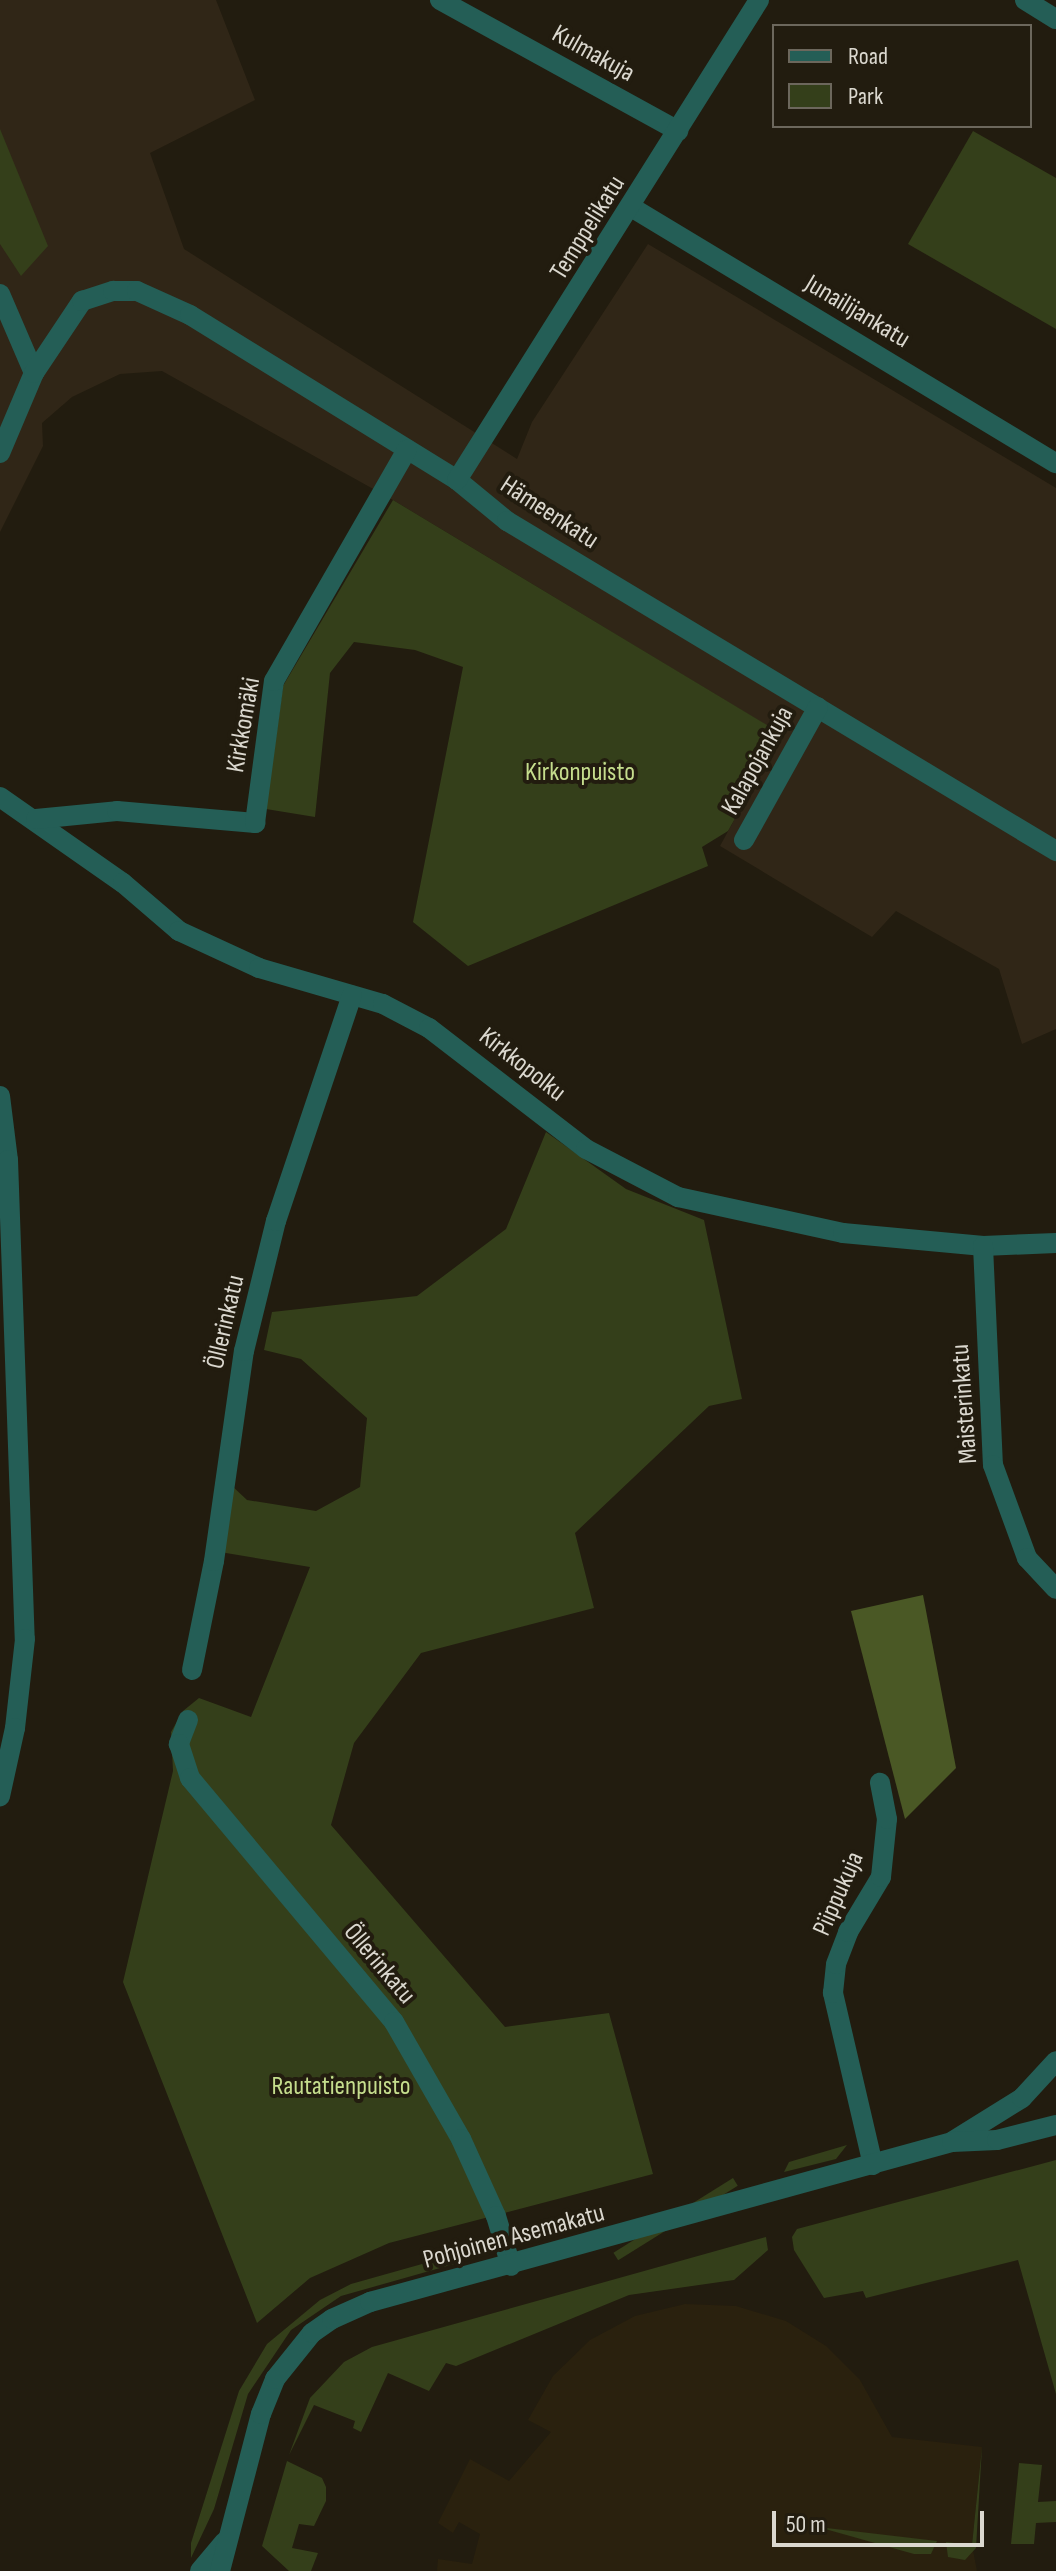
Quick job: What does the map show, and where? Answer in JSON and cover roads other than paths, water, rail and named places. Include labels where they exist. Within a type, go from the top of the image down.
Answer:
[{"type":"street","name":"Kulmakuja","points":[[440,0],[678,131]]},
{"type":"street","name":"Temppelikatu","points":[[457,480],[759,0]]},
{"type":"street","points":[[1025,0],[1056,19]]},
{"type":"street","name":"Junailijankatu","points":[[631,207],[1056,463]]},
{"type":"street","name":"Hämeenkatu","points":[[0,453],[34,373],[82,301],[113,291],[137,291],[190,315],[457,480],[507,521],[1056,851]]},
{"type":"street","points":[[0,294],[34,373]]},
{"type":"street","name":"Kirkkomäki","points":[[36,819],[117,811],[255,823],[274,681],[407,450]]},
{"type":"street","name":"Kalapojankuja","points":[[744,840],[818,707]]},
{"type":"street","name":"Kirkkopolku","points":[[0,797],[36,819],[179,931],[259,968],[352,995],[429,1028],[586,1149],[678,1197],[843,1233],[983,1246],[1056,1243]]},
{"type":"street","name":"Öllerinkatu","points":[[192,1670],[214,1561],[244,1351],[276,1221],[352,995]]},
{"type":"street","points":[[0,1096],[8,1160],[25,1639],[15,1728],[0,1796]]},
{"type":"street","name":"Maisterinkatu","points":[[983,1246],[993,1465],[1027,1558],[1056,1589]]},
{"type":"street","name":"Öllerinkatu","points":[[188,1720],[179,1744],[190,1778],[394,2022],[461,2139],[496,2216],[511,2266]]},
{"type":"street","name":"Piippukuja","points":[[873,2165],[833,1993],[836,1964],[848,1932],[881,1877],[887,1819],[880,1783]]},
{"type":"street","name":"Pohjoinen Asemakatu","points":[[952,2142],[1022,2098],[1056,2061]]},
{"type":"street","name":"Pohjoinen Asemakatu","points":[[220,2571],[226,2539],[270,2390],[312,2333],[370,2302],[511,2266],[952,2142],[997,2140],[1056,2125]]},
{"type":"street","points":[[200,2571],[226,2539]]},
{"type":"park label","name":"Kirkonpuisto","points":[[580,773]]},
{"type":"park label","name":"Rautatienpuisto","points":[[341,2087]]}]
